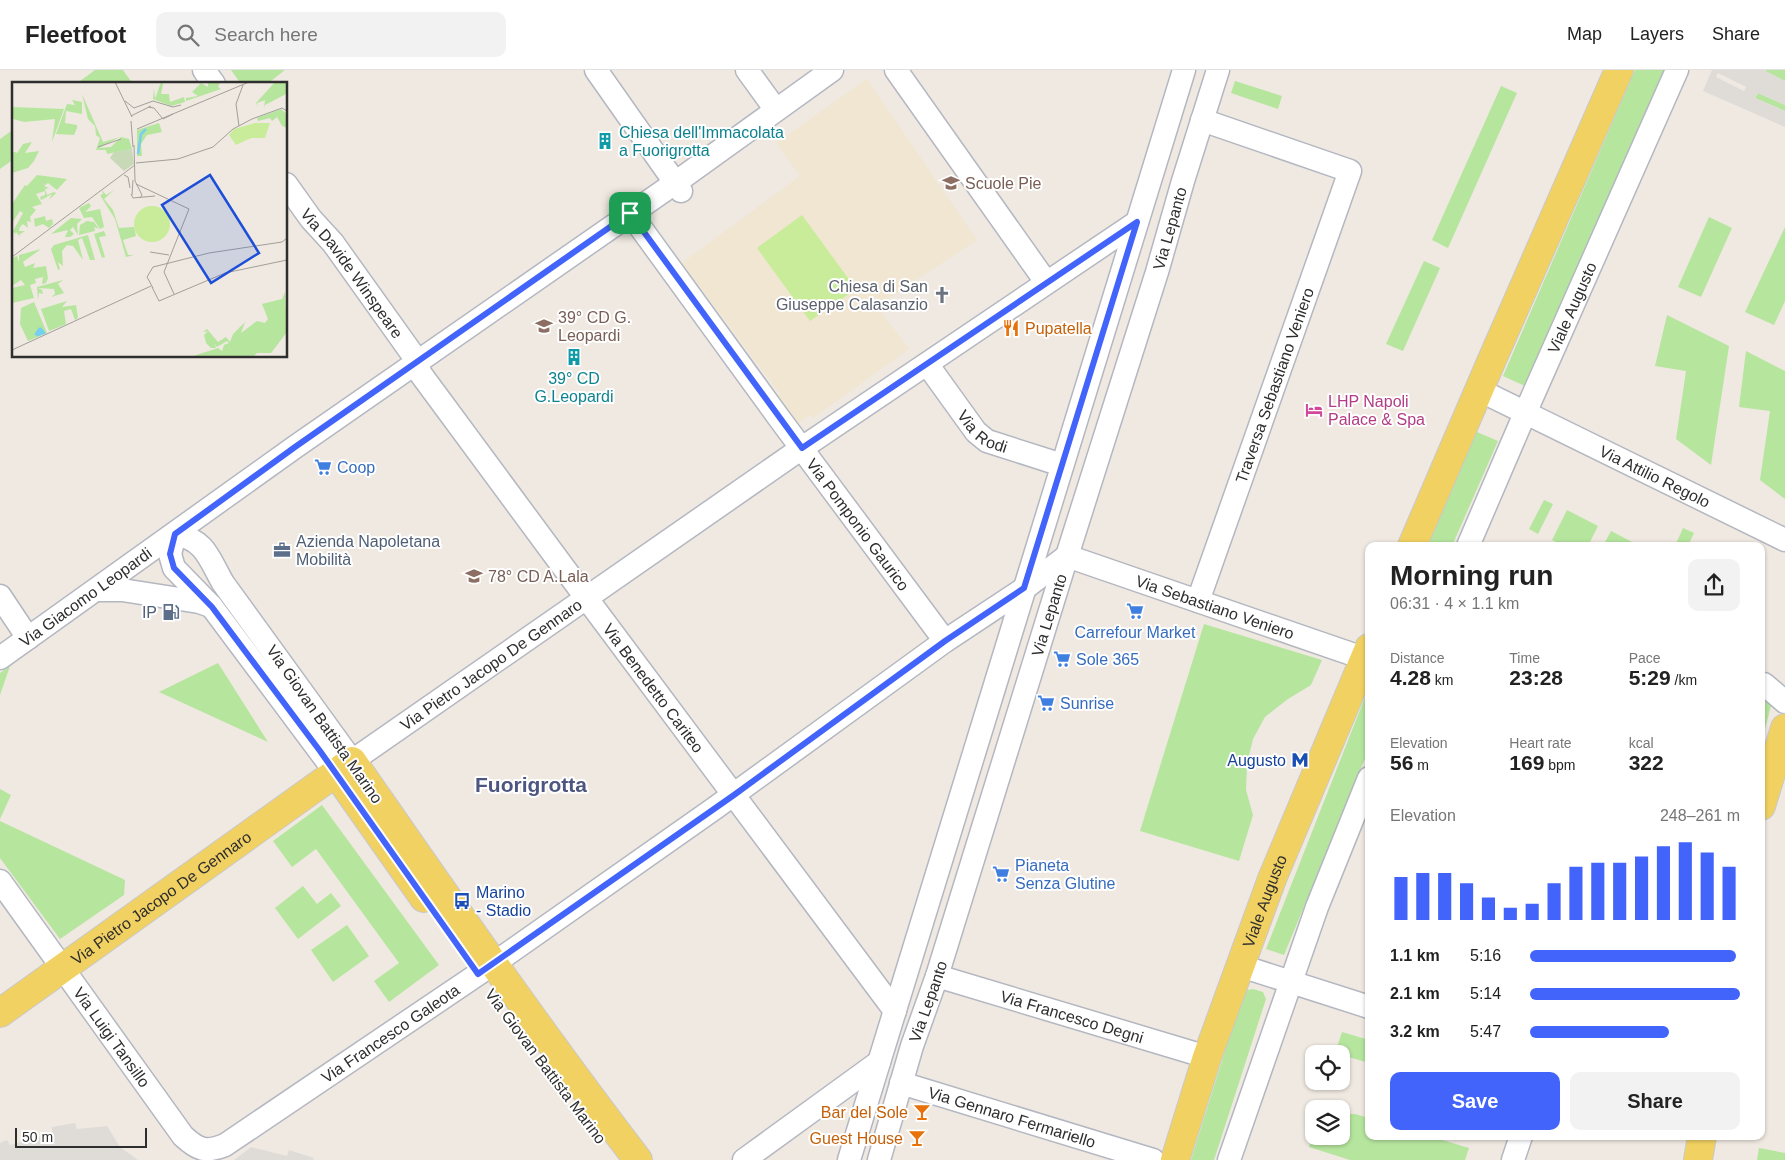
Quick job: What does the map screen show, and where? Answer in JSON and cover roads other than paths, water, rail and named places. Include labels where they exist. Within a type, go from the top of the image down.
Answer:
[{"type":"main road","points":[[1414,542],[1619,70]]},
{"type":"main road","name":"Viale Augusto","points":[[1175,1160],[1207,1056],[1272,879],[1365,660]]},
{"type":"main road","points":[[1765,793],[1785,728]]},
{"type":"main road","name":"Via Pietro Jacopo De Gennaro","points":[[0,1013],[344,767]]},
{"type":"main road","name":"Via Giovan Battista Marino","points":[[344,767],[617,1160]]},
{"type":"main road","name":"Via Giovan Battista Marino","points":[[485,969],[590,1097],[638,1160]]},
{"type":"main road","points":[[1698,1160],[1701,1140]]},
{"type":"street","points":[[204,70],[213,82]]},
{"type":"street","points":[[596,70],[678,187]]},
{"type":"street","points":[[747,70],[776,110]]},
{"type":"street","name":"Via Giacomo Leopardi","points":[[0,658],[295,447],[630,213],[678,187],[776,110],[832,70]]},
{"type":"street","points":[[896,70],[1046,282]]},
{"type":"street","name":"Via Lepanto","points":[[849,1160],[1184,70]]},
{"type":"street","name":"Via Lepanto","points":[[879,1160],[912,1046],[937,976],[1157,272],[1218,70]]},
{"type":"street","name":"Viale Augusto","points":[[1470,542],[1676,70]]},
{"type":"street","name":"Traversa Sebastiano Veniero","points":[[1198,601],[1350,171],[1202,120]]},
{"type":"street","name":"Via Davide Winspeare","points":[[288,187],[311,219],[333,243],[418,362]]},
{"type":"street","name":"Via Pomponio Gaurico","points":[[630,213],[945,641]]},
{"type":"street","name":"Via Pietro Jacopo De Gennaro","points":[[344,767],[802,448],[1137,222]]},
{"type":"street","name":"Via Benedetto Cariteo","points":[[418,362],[420,373],[895,1011]]},
{"type":"street","name":"Via Rodi","points":[[927,364],[976,432],[987,441],[1062,465]]},
{"type":"street","name":"Via Attilio Regolo","points":[[1479,390],[1526,411],[1785,540]]},
{"type":"street","name":"Via Giovan Battista Marino","points":[[175,534],[193,540],[210,556],[223,583],[240,605],[344,767],[212,607],[176,571],[171,563],[170,549],[175,534]]},
{"type":"street","name":"Via Francesco Galeota","points":[[192,1144],[203,1150],[214,1150],[225,1145],[485,969],[734,795],[945,641],[1024,588],[1067,556]]},
{"type":"street","name":"Via Sebastiano Veniero","points":[[1067,556],[1198,601],[1365,654]]},
{"type":"street","points":[[97,590],[122,590],[200,602],[212,607]]},
{"type":"street","points":[[0,596],[28,638]]},
{"type":"street","points":[[1765,685],[1785,702]]},
{"type":"street","points":[[1229,1160],[1317,907],[1365,788]]},
{"type":"street","name":"Via Luigi Tansillo","points":[[0,881],[174,1125],[192,1144]]},
{"type":"street","points":[[1241,966],[1365,1005]]},
{"type":"street","name":"Via Francesco Degni","points":[[937,976],[1207,1056]]},
{"type":"street","points":[[886,1039],[912,1046]]},
{"type":"street","points":[[744,1160],[879,1062]]},
{"type":"street","name":"Via Gennaro Fermariello","points":[[901,1082],[1153,1160]]},
{"type":"street","points":[[1513,1160],[1520,1140]]},
{"type":"place","name":"Chiesa dell'Immacolata a Fuorigrotta","points":[[605,141]]},
{"type":"place","name":"Scuole Pie","points":[[951,183]]},
{"type":"place","name":"Chiesa di San Giuseppe Calasanzio","points":[[942,295]]},
{"type":"place","name":"39° CD G. Leopardi","points":[[544,326]]},
{"type":"place","name":"Pupatella","points":[[1011,328]]},
{"type":"place","name":"39° CD G.Leopardi","points":[[574,357]]},
{"type":"place","name":"LHP Napoli Palace & Spa","points":[[1314,410]]},
{"type":"place","name":"Coop","points":[[323,467]]},
{"type":"place","name":"Azienda Napoletana Mobilità","points":[[282,550]]},
{"type":"place","name":"78° CD A.Lala","points":[[474,576]]},
{"type":"place","name":"Carrefour Market","points":[[1135,611]]},
{"type":"place","name":"IP","points":[[171,612]]},
{"type":"place","name":"Sole 365","points":[[1062,659]]},
{"type":"place","name":"Sunrise","points":[[1046,703]]},
{"type":"place","name":"Augusto","points":[[1300,760]]},
{"type":"place","name":"Pianeta Senza Glutine","points":[[1001,874]]},
{"type":"place","name":"Marino - Stadio","points":[[462,901]]},
{"type":"place","name":"Bar del Sole","points":[[922,1112]]},
{"type":"place","name":"Guest House","points":[[917,1138]]},
{"type":"district","name":"Fuorigrotta","points":[[531,785]]}]
